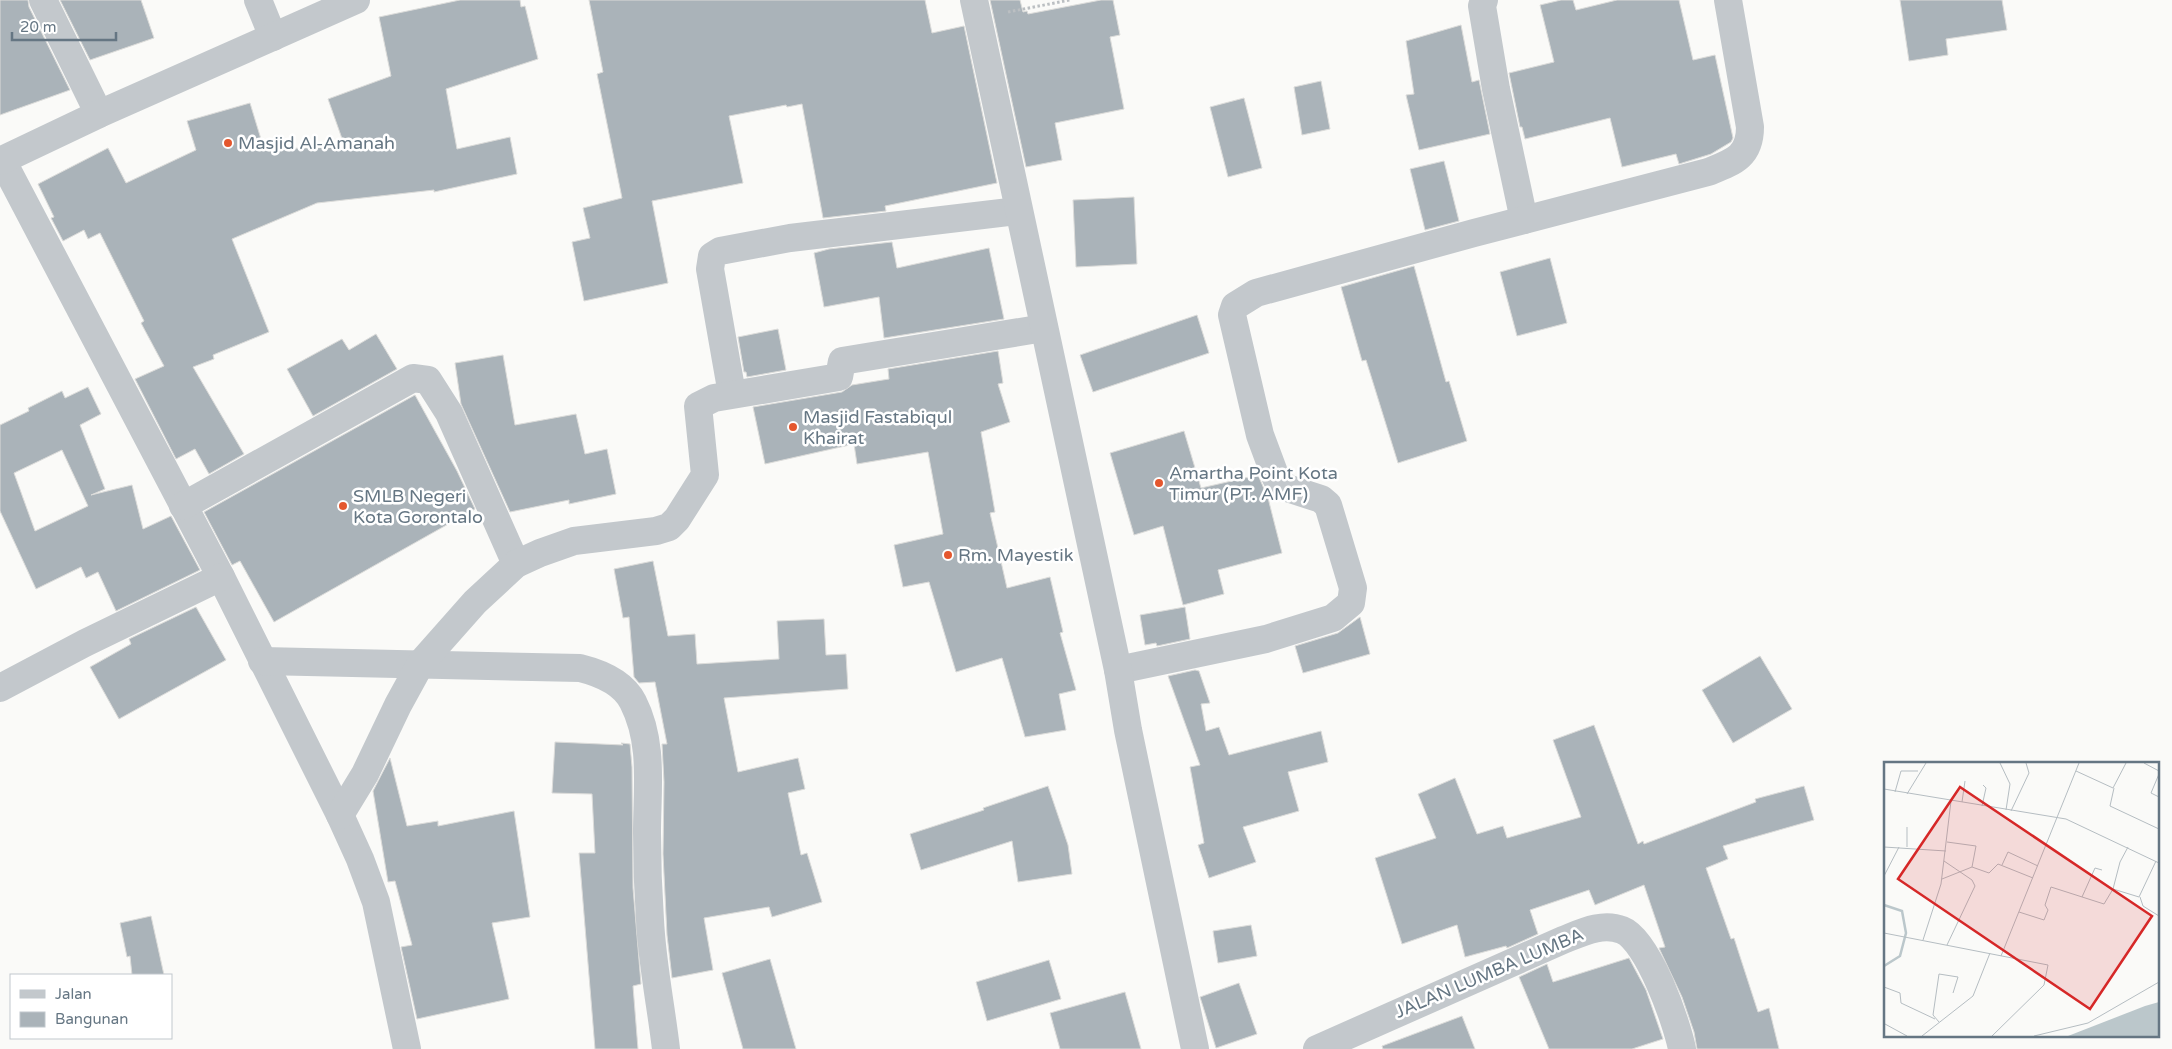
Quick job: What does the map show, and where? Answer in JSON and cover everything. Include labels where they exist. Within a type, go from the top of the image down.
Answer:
[{"type":"street","points":[[42,0],[98,114]]},
{"type":"street","points":[[258,0],[273,37]]},
{"type":"street","points":[[356,0],[98,114],[1,160],[221,578],[360,858],[376,902],[408,1049]]},
{"type":"street","points":[[1484,0],[1482,6],[1496,90],[1524,220]]},
{"type":"street","points":[[1118,670],[1266,639],[1333,618],[1351,603],[1353,588],[1328,505],[1321,499],[1287,488],[1276,478],[1260,436],[1232,315],[1235,306],[1256,293],[1708,172],[1732,162],[1744,152],[1750,140],[1750,127],[1728,0]]},
{"type":"street","points":[[976,9],[1118,670],[1128,730],[1195,1049]]},
{"type":"street","points":[[732,394],[710,269],[712,256],[720,251],[790,238],[1018,210]]},
{"type":"street","points":[[340,815],[365,774],[398,705],[421,664],[475,602],[516,564],[574,541],[656,531],[669,527],[677,519],[706,475],[698,406],[714,398],[732,394],[839,377],[842,361],[1044,328]]},
{"type":"street","points":[[183,506],[413,378],[428,380],[449,413],[516,564]]},
{"type":"street","points":[[0,688],[85,643],[221,578]]},
{"type":"street","points":[[262,661],[580,668],[603,674],[623,690],[632,700],[642,723],[649,763],[647,832],[650,922],[666,1049]]},
{"type":"street","name":"JALAN LUMBA LUMBA","points":[[1316,1049],[1563,940],[1590,929],[1603,927],[1624,930],[1635,940],[1650,962],[1666,1000],[1682,1049]]},
{"type":"path","points":[[976,9],[1070,0]]},
{"type":"building","points":[[0,0],[28,0],[29,7],[70,90],[0,115]]},
{"type":"building","points":[[60,0],[141,0],[154,38],[90,60]]},
{"type":"building","points":[[460,0],[520,0],[521,7],[525,6],[538,59],[446,89],[457,149],[510,137],[517,174],[434,192],[434,190],[317,203],[232,239],[269,332],[213,355],[214,359],[193,367],[244,454],[209,474],[195,449],[176,459],[135,379],[164,366],[141,323],[144,321],[100,233],[88,239],[84,230],[63,241],[51,218],[54,217],[38,184],[108,148],[126,183],[196,150],[187,121],[250,103],[264,149],[345,147],[328,99],[391,76],[379,17]]},
{"type":"building","points":[[589,0],[925,0],[932,33],[964,26],[997,183],[885,206],[886,211],[823,218],[802,104],[787,107],[786,105],[729,116],[743,183],[652,201],[668,283],[584,301],[572,242],[590,238],[583,208],[622,198],[597,74],[603,72]]},
{"type":"building","points":[[990,0],[1020,0],[1023,12],[1027,11],[1028,14],[1101,0],[1113,0],[1120,35],[1110,37],[1124,109],[1055,123],[1062,160],[1026,167]]},
{"type":"building","points":[[1561,0],[1573,0],[1576,10],[1617,0],[1679,0],[1693,60],[1715,55],[1733,138],[1731,142],[1711,154],[1679,164],[1676,154],[1622,167],[1610,118],[1525,139],[1522,127],[1520,127],[1509,73],[1554,62],[1540,5]]},
{"type":"building","points":[[1900,0],[2002,0],[2007,30],[1946,39],[1948,55],[1909,61]]},
{"type":"building","points":[[1461,25],[1472,82],[1479,80],[1490,134],[1419,150],[1406,95],[1414,94],[1406,41]]},
{"type":"building","points":[[1321,81],[1330,129],[1302,135],[1294,87]]},
{"type":"building","points":[[1244,98],[1262,168],[1228,177],[1210,107]]},
{"type":"building","points":[[1444,161],[1459,221],[1425,230],[1410,169]]},
{"type":"building","points":[[1134,197],[1137,264],[1076,267],[1073,200]]},
{"type":"building","points":[[892,242],[897,268],[989,248],[1004,319],[884,338],[879,297],[824,307],[814,253],[829,249]]},
{"type":"building","points":[[1550,258],[1567,323],[1517,336],[1500,272]]},
{"type":"building","points":[[1414,266],[1446,382],[1449,381],[1467,441],[1398,463],[1366,360],[1362,361],[1341,287]]},
{"type":"building","points":[[1197,315],[1209,353],[1093,392],[1080,355]]},
{"type":"building","points":[[778,329],[786,370],[747,377],[746,372],[744,372],[738,337]]},
{"type":"building","points":[[376,334],[397,369],[313,416],[287,369],[342,339],[349,350]]},
{"type":"building","points":[[998,351],[1003,383],[998,384],[1010,422],[981,432],[995,512],[990,513],[1007,588],[1050,577],[1063,632],[1060,633],[1076,690],[1059,694],[1066,730],[1025,737],[1002,658],[956,672],[929,582],[903,587],[894,545],[943,534],[928,452],[857,464],[854,444],[765,464],[753,407],[842,392],[852,385],[889,379],[888,369]]},
{"type":"building","points":[[503,355],[515,425],[576,414],[585,454],[607,449],[616,494],[569,504],[569,500],[510,512],[461,404],[455,363]]},
{"type":"building","points":[[88,387],[101,414],[80,425],[105,489],[91,495],[132,485],[143,529],[171,516],[200,570],[116,611],[98,572],[86,578],[81,567],[36,589],[0,511],[0,425],[29,411],[28,408],[62,391],[65,398]],"holes":[[[62,450],[88,506],[35,531],[14,473]]]},
{"type":"building","name":"SMLB Negeri Kota Gorontalo","points":[[415,395],[457,471],[475,509],[274,622],[240,561],[232,565],[204,512]]},
{"type":"building","points":[[1184,431],[1201,488],[1258,475],[1268,498],[1282,553],[1218,570],[1224,594],[1183,605],[1163,526],[1134,535],[1110,453]]},
{"type":"building","points":[[653,561],[668,636],[695,634],[697,664],[779,659],[777,621],[824,619],[826,655],[846,654],[848,689],[724,698],[738,772],[798,758],[805,789],[788,793],[801,855],[807,853],[822,902],[772,917],[769,907],[704,918],[713,970],[672,978],[667,935],[663,854],[664,782],[662,744],[667,744],[655,682],[639,683],[634,677],[629,617],[623,618],[614,569]]},
{"type":"building","points":[[196,607],[226,660],[119,719],[90,667],[131,644],[129,639]]},
{"type":"building","points":[[1185,607],[1190,639],[1157,646],[1156,643],[1145,645],[1140,615]]},
{"type":"building","points":[[1360,617],[1370,654],[1303,673],[1295,646],[1338,633]]},
{"type":"building","points":[[1760,656],[1792,709],[1733,743],[1702,690]]},
{"type":"building","points":[[1195,670],[1199,671],[1210,703],[1201,704],[1206,731],[1219,727],[1229,755],[1321,731],[1328,762],[1288,772],[1299,811],[1243,827],[1256,862],[1209,878],[1198,845],[1204,843],[1190,767],[1200,765],[1168,676]]},
{"type":"building","points":[[1594,725],[1638,844],[1643,841],[1644,844],[1756,802],[1755,799],[1804,786],[1814,820],[1723,846],[1728,859],[1706,868],[1731,939],[1734,938],[1758,1012],[1769,1008],[1779,1049],[1697,1049],[1694,1032],[1682,997],[1659,948],[1665,947],[1644,885],[1595,905],[1589,890],[1530,910],[1538,934],[1507,948],[1506,946],[1465,957],[1457,925],[1402,944],[1375,858],[1436,838],[1418,794],[1455,778],[1477,834],[1503,826],[1507,838],[1581,817],[1553,740]]},
{"type":"building","points":[[555,742],[630,744],[632,767],[633,888],[641,984],[633,986],[638,1049],[595,1049],[579,853],[595,853],[592,794],[552,793]]},
{"type":"building","points":[[390,758],[407,826],[438,821],[438,826],[514,811],[530,917],[492,923],[509,999],[417,1019],[401,947],[412,945],[395,881],[388,882],[373,791]]},
{"type":"building","points":[[1048,786],[1068,845],[1072,874],[1018,882],[1012,841],[921,870],[910,834],[984,810],[983,808]]},
{"type":"building","points":[[151,916],[164,974],[132,974],[130,956],[127,957],[120,923]]},
{"type":"building","points":[[1251,925],[1257,956],[1218,963],[1213,931]]},
{"type":"building","points":[[1629,958],[1646,990],[1663,1039],[1632,1049],[1549,1049],[1519,977],[1547,964],[1553,982]]},
{"type":"building","points":[[770,959],[796,1049],[743,1049],[722,973]]},
{"type":"building","points":[[1049,960],[1061,999],[987,1021],[976,982]]},
{"type":"building","points":[[1239,983],[1257,1034],[1216,1048],[1200,997]]},
{"type":"building","points":[[1125,992],[1141,1049],[1060,1049],[1050,1013]]},
{"type":"building","points":[[1462,1016],[1475,1049],[1383,1049],[1382,1046]]},
{"type":"place","name":"Masjid Al-Amanah","points":[[228,143]]},
{"type":"place","name":"Masjid Fastabiqul Khairat","points":[[793,427]]},
{"type":"place","name":"Amartha Point Kota Timur (PT. AMF)","points":[[1159,483]]},
{"type":"place","name":"SMLB Negeri Kota Gorontalo","points":[[343,506]]},
{"type":"place","name":"Rm. Mayestik","points":[[948,555]]}]
